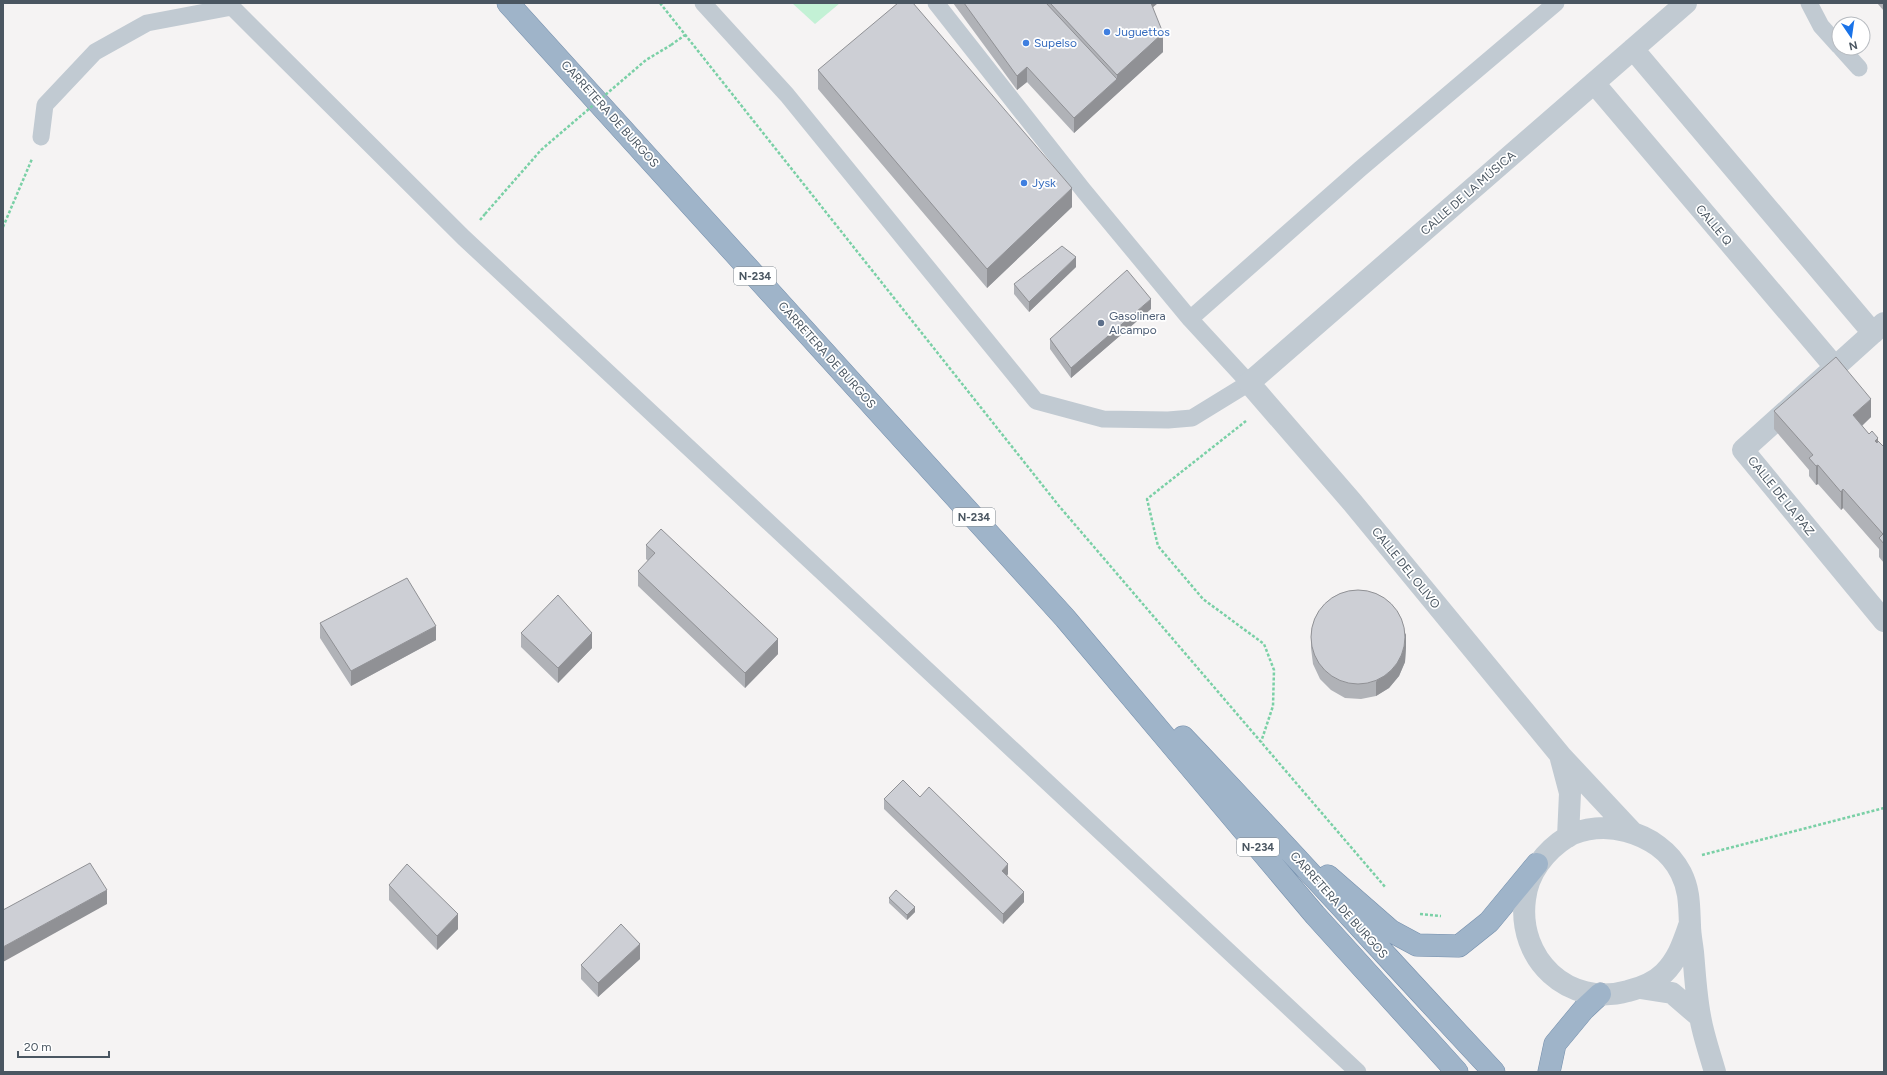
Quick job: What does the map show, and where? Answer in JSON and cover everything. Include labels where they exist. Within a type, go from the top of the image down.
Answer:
[{"type":"highway","name":"CARRETERA DE BURGOS","points":[[508,3],[1065,618],[1315,915],[1457,1072]]},
{"type":"highway","name":"CARRETERA DE BURGOS","points":[[1065,618],[1249,806],[1374,944],[1494,1072]]},
{"type":"highway","points":[[1249,806],[1390,931],[1417,945],[1459,946],[1489,922],[1537,864]]},
{"type":"highway","points":[[1549,1072],[1555,1044],[1584,1009],[1600,994]]},
{"type":"street","name":"CALLE DE LA MÚSICA","points":[[1249,383],[1686,3]]},
{"type":"street","points":[[1633,49],[1878,328]]},
{"type":"street","name":"CALLE Q","points":[[1594,83],[1835,367]]},
{"type":"street","name":"CALLE DE LA PAZ","points":[[1878,328],[1743,450],[1884,621]]},
{"type":"street","name":"CALLE DEL OLIVO","points":[[1249,383],[1352,502],[1561,756],[1632,833]]},
{"type":"street","name":"CALLE DEL OLIVO","points":[[1561,756],[1570,793],[1568,837]]},
{"type":"street","points":[[1690,926],[1680,952],[1664,973],[1640,988],[1614,995],[1587,993],[1562,983],[1542,965],[1528,942],[1523,915],[1526,889],[1537,864],[1551,848],[1568,837],[1588,829],[1616,828],[1642,835],[1665,851],[1681,872],[1690,899],[1690,926],[1700,1017],[1715,1072]]},
{"type":"street","points":[[1640,988],[1672,993],[1700,1017]]},
{"type":"lane","points":[[703,3],[787,95],[1036,401],[1103,419],[1168,420],[1192,418],[1249,383],[1190,319],[1084,191],[936,3]]},
{"type":"lane","points":[[1190,319],[1360,169],[1556,3]]},
{"type":"lane","points":[[1809,3],[1821,26],[1831,37]]},
{"type":"lane","points":[[41,137],[44,105],[96,52],[147,23],[230,5],[464,238],[1358,1072]]},
{"type":"lane","points":[[1848,56],[1859,68]]},
{"type":"path","points":[[660,3],[1059,506],[1387,889]]},
{"type":"path","points":[[485,214],[541,150],[646,60],[685,36]]},
{"type":"path","points":[[3,227],[41,137]]},
{"type":"path","points":[[1261,742],[1273,706],[1274,670],[1264,644],[1203,599],[1158,546],[1147,499],[1268,404]]},
{"type":"path","points":[[1674,863],[1884,808]]},
{"type":"path","points":[[1414,914],[1444,917]]},
{"type":"green space","points":[[792,3],[840,3],[815,24]]},
{"type":"building","points":[[898,3],[913,3],[1072,188],[987,269],[818,70]]},
{"type":"building","name":"Supelso","points":[[964,3],[1046,3],[1117,79],[1074,118],[1027,67],[1017,76]]},
{"type":"building","name":"Juguettos","points":[[1050,3],[1151,3],[1163,33],[1117,75]]},
{"type":"building","points":[[1062,246],[1076,257],[1029,302],[1014,284]]},
{"type":"building","points":[[1127,270],[1151,299],[1071,368],[1050,339]]},
{"type":"building","points":[[1836,357],[1871,399],[1853,415],[1869,434],[1872,431],[1878,438],[1875,441],[1877,443],[1878,441],[1884,447],[1884,544],[1879,538],[1883,534],[1843,489],[1841,492],[1818,465],[1816,466],[1809,458],[1813,455],[1774,411]]},
{"type":"building","points":[[661,529],[778,639],[745,673],[638,571],[655,553],[646,545]]},
{"type":"building","points":[[407,578],[436,626],[351,671],[320,623]]},
{"type":"building","points":[[1358,590],[1376,594],[1391,604],[1401,619],[1405,637],[1401,655],[1391,670],[1376,680],[1358,684],[1340,680],[1325,670],[1315,655],[1311,637],[1315,619],[1325,604],[1340,594]]},
{"type":"building","points":[[558,595],[592,633],[558,668],[521,633]]},
{"type":"building","points":[[903,780],[920,797],[929,787],[1008,864],[1002,871],[1024,892],[1003,914],[884,799]]},
{"type":"building","points":[[90,863],[107,890],[3,947],[3,910]]},
{"type":"building","points":[[407,864],[458,914],[437,936],[389,885]]},
{"type":"building","points":[[896,890],[915,907],[907,915],[889,898]]},
{"type":"building","points":[[621,924],[640,944],[598,983],[581,965]]},
{"type":"place","name":"Juguettos","points":[[1107,32]]},
{"type":"place","name":"Supelso","points":[[1026,43]]},
{"type":"place","name":"Jysk","points":[[1024,183]]},
{"type":"place","name":"Gasolinera Alcampo","points":[[1101,323]]}]
